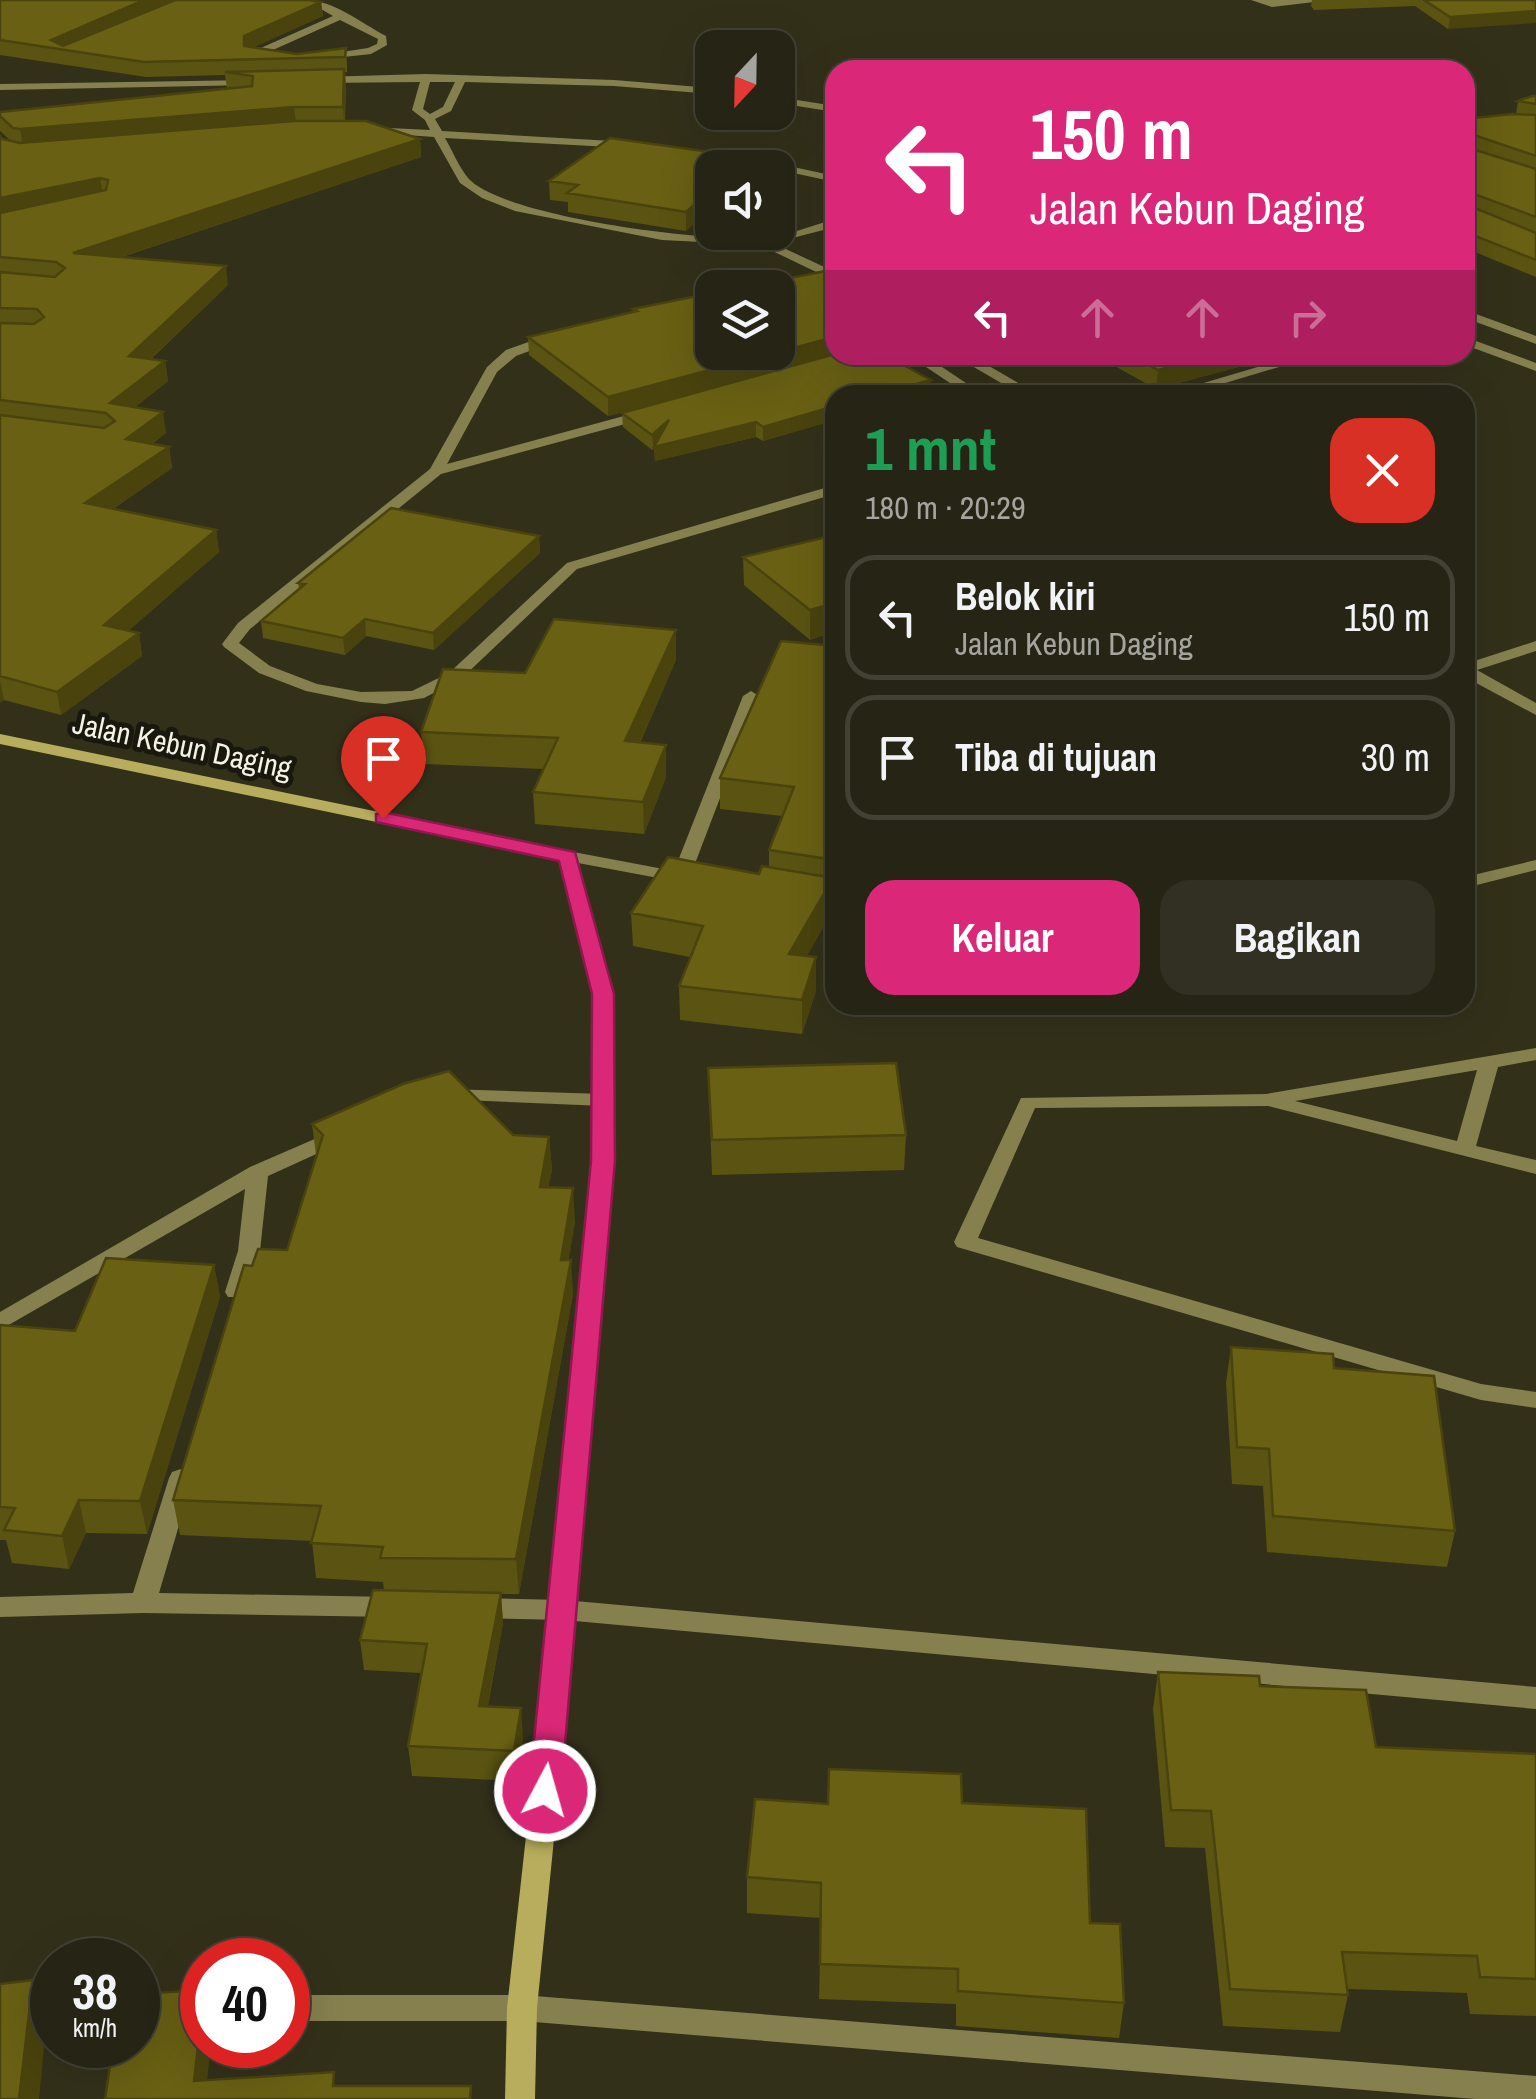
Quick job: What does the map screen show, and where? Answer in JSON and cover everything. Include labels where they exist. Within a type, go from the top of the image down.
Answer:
[{"type":"street","points":[[300,60],[371,51],[382,44],[382,38],[310,0]]},
{"type":"street","points":[[1256,0],[1272,4],[1326,0]]},
{"type":"street","points":[[267,61],[252,56],[343,16]]},
{"type":"street","points":[[431,125],[447,110],[462,77]]},
{"type":"street","points":[[308,81],[462,77],[638,83],[695,89]]},
{"type":"street","points":[[426,78],[417,110],[431,125],[464,181],[486,196],[519,208],[662,236],[695,238]]},
{"type":"street","points":[[0,87],[270,82]]},
{"type":"street","points":[[795,103],[825,107]]},
{"type":"street","points":[[356,130],[431,125],[652,148]]},
{"type":"street","points":[[795,171],[825,177]]},
{"type":"street","points":[[795,233],[825,226]]},
{"type":"street","points":[[778,250],[825,273]]},
{"type":"street","points":[[816,282],[825,280]]},
{"type":"street","points":[[1475,318],[1536,340]]},
{"type":"street","points":[[570,332],[511,353],[492,370],[436,471],[244,626],[230,644],[240,656],[302,685],[368,699],[407,697],[438,687],[456,676],[572,566],[825,491]]},
{"type":"street","points":[[1475,346],[1536,368]]},
{"type":"street","points":[[930,365],[961,385]]},
{"type":"street","points":[[978,365],[1014,385]]},
{"type":"street","points":[[1206,385],[1276,365]]},
{"type":"street","points":[[436,471],[659,411]]},
{"type":"street","points":[[1475,666],[1536,646]]},
{"type":"street","points":[[1475,675],[1536,710]]},
{"type":"street","points":[[520,2099],[522,2008],[564,1610],[601,1180],[603,994],[568,856],[690,878],[750,696]]},
{"type":"street","name":"Jalan Kebun Daging","points":[[0,740],[568,856]]},
{"type":"street","points":[[1475,880],[1536,865]]},
{"type":"street","points":[[1536,1054],[1266,1100],[1028,1102],[965,1242],[1482,1392],[1536,1400]]},
{"type":"street","points":[[1465,1150],[1489,1062]]},
{"type":"street","points":[[431,1099],[480,1093],[604,1100]]},
{"type":"street","points":[[1266,1100],[1536,1167]]},
{"type":"street","points":[[0,1322],[258,1172],[366,1124]]},
{"type":"street","points":[[226,1325],[249,1251],[258,1172]]},
{"type":"street","points":[[143,1603],[188,1455]]},
{"type":"street","points":[[0,1606],[143,1603],[411,1608]]},
{"type":"street","points":[[450,1608],[564,1610],[1536,1698]]},
{"type":"street","points":[[310,2008],[522,2008],[1536,2090]]},
{"type":"street","points":[[0,2009],[30,2009]]},
{"type":"building","points":[[0,0],[144,0],[51,40],[63,46],[175,0],[321,2],[244,36],[244,46],[297,54],[346,48],[345,57],[144,62],[0,40]]},
{"type":"building","points":[[1424,0],[1536,0],[1536,11],[1450,17]]},
{"type":"building","points":[[344,69],[343,107],[294,107],[20,129],[0,116],[0,112],[252,86],[253,76],[225,72]]},
{"type":"building","points":[[1536,96],[1536,104],[1518,101]]},
{"type":"building","points":[[1536,115],[1536,156],[1475,135],[1475,118]]},
{"type":"building","points":[[294,121],[366,121],[420,139],[73,253],[226,266],[129,356],[165,361],[110,403],[163,412],[126,439],[169,447],[85,503],[216,530],[104,625],[139,633],[57,692],[0,676],[0,415],[104,428],[115,421],[106,413],[0,400],[0,323],[34,324],[44,317],[37,309],[0,308],[0,272],[55,277],[65,268],[56,262],[0,257],[0,213],[106,190],[108,180],[100,178],[0,198],[0,136],[20,143]]},
{"type":"building","points":[[610,138],[696,150],[695,204],[686,212],[567,193],[578,185],[549,181]]},
{"type":"building","points":[[1475,150],[1536,169],[1536,217],[1475,194]]},
{"type":"building","points":[[1475,208],[1536,233],[1536,260],[1475,236]]},
{"type":"building","points":[[825,271],[825,340],[795,348],[795,277]]},
{"type":"building","points":[[695,296],[695,370],[709,370],[608,397],[528,337],[637,311],[633,309]]},
{"type":"building","points":[[825,357],[825,365],[903,365],[931,380],[913,385],[825,385],[825,409],[763,427],[756,422],[654,447],[669,420],[652,435],[622,413],[777,370],[795,370],[795,365]]},
{"type":"building","points":[[1149,365],[1177,365],[1158,370]]},
{"type":"building","points":[[391,508],[539,536],[433,633],[365,619],[343,638],[261,621],[305,584],[298,583]]},
{"type":"building","points":[[825,537],[825,606],[810,610],[743,557]]},
{"type":"building","points":[[554,619],[676,630],[625,741],[666,745],[643,802],[533,792],[558,738],[421,732],[443,669],[525,673]]},
{"type":"building","points":[[781,641],[825,645],[825,858],[769,850],[794,787],[720,778]]},
{"type":"building","points":[[668,857],[759,874],[762,866],[825,877],[825,892],[789,954],[816,957],[802,1000],[679,986],[703,926],[631,913]]},
{"type":"building","points":[[896,1063],[906,1135],[712,1140],[708,1068]]},
{"type":"building","points":[[449,1071],[513,1135],[549,1137],[540,1187],[573,1188],[561,1260],[571,1260],[516,1559],[380,1558],[383,1547],[311,1543],[321,1506],[173,1500],[244,1265],[252,1266],[258,1249],[287,1250],[323,1135],[312,1124],[403,1084]]},
{"type":"building","points":[[106,1258],[214,1265],[140,1501],[79,1500],[62,1536],[4,1530],[15,1508],[0,1507],[0,1325],[75,1331]]},
{"type":"building","points":[[1231,1347],[1333,1354],[1334,1368],[1434,1376],[1455,1531],[1273,1516],[1269,1449],[1237,1447]]},
{"type":"building","points":[[373,1590],[501,1593],[479,1706],[521,1708],[514,1751],[408,1746],[427,1644],[360,1640]]},
{"type":"building","points":[[1158,1672],[1259,1676],[1260,1686],[1366,1690],[1376,1747],[1536,1754],[1536,1979],[1480,1977],[1477,1956],[1342,1952],[1348,1995],[1230,1989],[1211,1811],[1171,1810]]},
{"type":"building","points":[[829,1769],[961,1774],[962,1803],[1086,1809],[1090,1923],[1120,1924],[1124,2003],[958,1991],[958,1969],[820,1964],[821,1883],[747,1877],[755,1799],[828,1804]]},
{"type":"building","points":[[30,1980],[19,2099],[0,2099],[0,1984]]},
{"type":"building","points":[[180,1991],[180,2068],[196,2068],[194,2081],[334,2072],[333,2086],[471,2086],[470,2099],[105,2099],[110,2068],[160,2068],[160,1993]]},
{"type":"route","points":[[383,818],[568,856],[603,994],[603,1161],[545,1791]]}]
